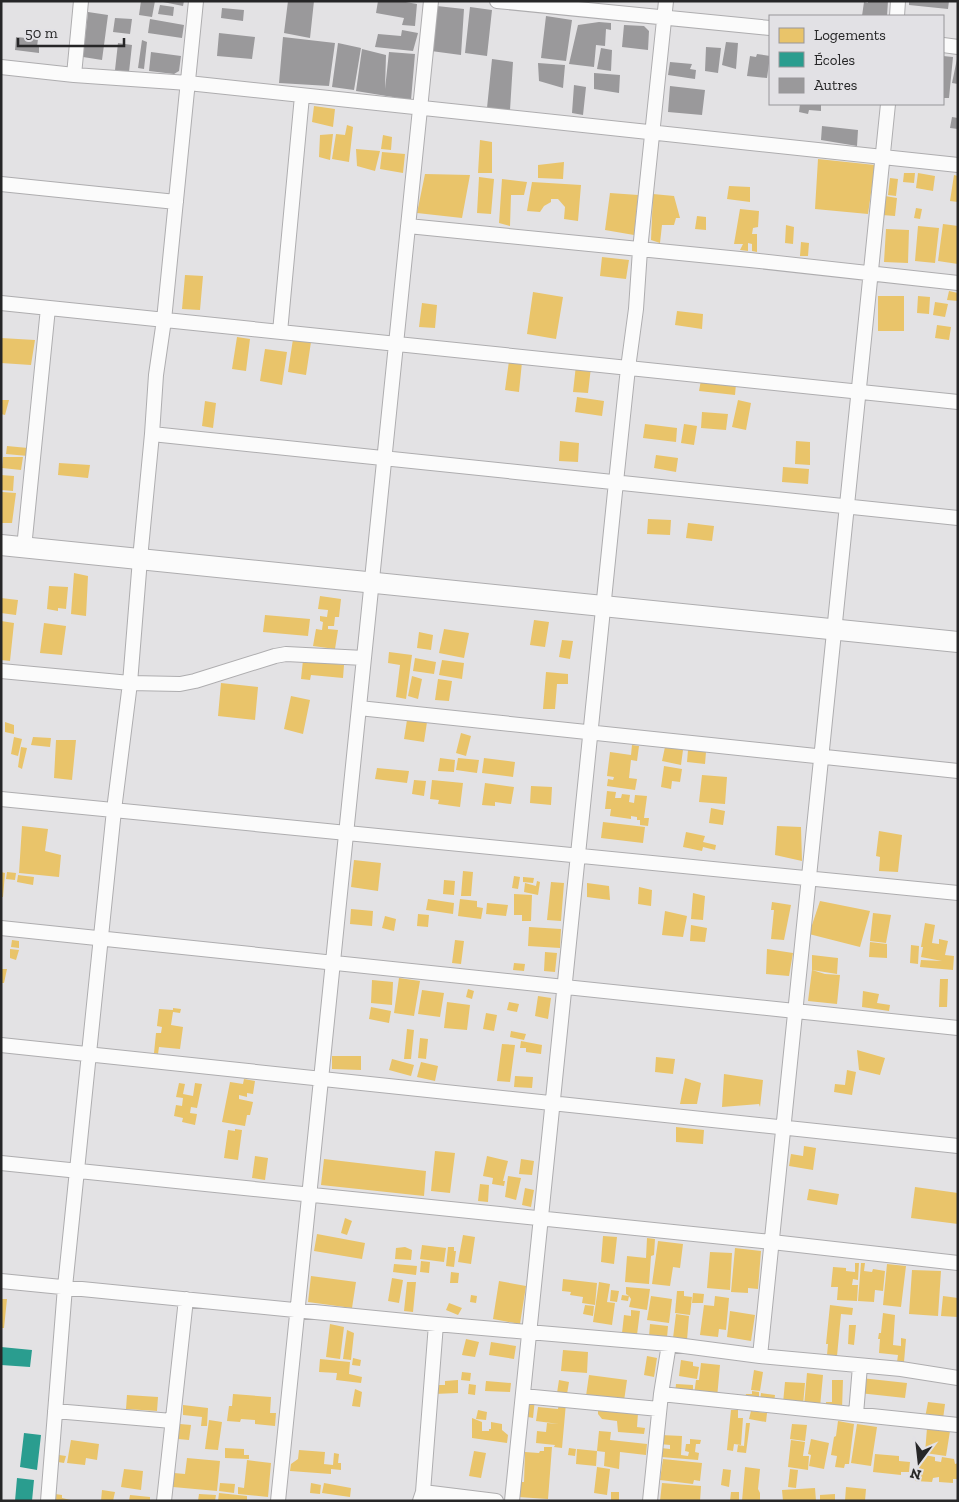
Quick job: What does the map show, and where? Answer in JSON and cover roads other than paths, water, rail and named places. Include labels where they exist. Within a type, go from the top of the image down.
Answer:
[{"type":"street","points":[[74,75],[81,1]]},
{"type":"street","points":[[48,1501],[77,1171],[114,810],[130,683],[156,375],[164,320],[196,1]]},
{"type":"street","points":[[278,1501],[430,1]]},
{"type":"street","points":[[497,1],[769,28]]},
{"type":"street","points":[[512,1501],[616,482],[636,308],[640,250],[666,1]]},
{"type":"street","points":[[896,15],[898,1]]},
{"type":"street","points":[[944,45],[958,47]]},
{"type":"street","points":[[1,67],[188,84],[958,165]]},
{"type":"street","points":[[280,332],[302,96]]},
{"type":"street","points":[[760,1356],[888,105]]},
{"type":"street","points":[[1,184],[176,202]]},
{"type":"street","points":[[408,226],[958,283]]},
{"type":"street","points":[[1,303],[958,402]]},
{"type":"street","points":[[24,548],[48,308]]},
{"type":"street","points":[[152,434],[958,518]]},
{"type":"street","points":[[1,545],[958,642]]},
{"type":"street","points":[[1,671],[130,683],[180,684],[286,654],[364,658]]},
{"type":"street","points":[[358,708],[958,771]]},
{"type":"street","points":[[1,799],[958,893]]},
{"type":"street","points":[[1,928],[958,1028]]},
{"type":"street","points":[[1,1046],[958,1146]]},
{"type":"street","points":[[1,1163],[772,1242],[958,1263]]},
{"type":"street","points":[[1,1281],[529,1333],[669,1344],[958,1378]]},
{"type":"street","points":[[164,1501],[186,1299]]},
{"type":"street","points":[[436,1324],[422,1496],[496,1501]]},
{"type":"street","points":[[650,1501],[659,1409],[669,1344]]},
{"type":"street","points":[[856,1414],[860,1366]]},
{"type":"street","points":[[661,1394],[958,1425]]},
{"type":"street","points":[[523,1396],[659,1409]]},
{"type":"street","points":[[55,1411],[172,1421]]}]
